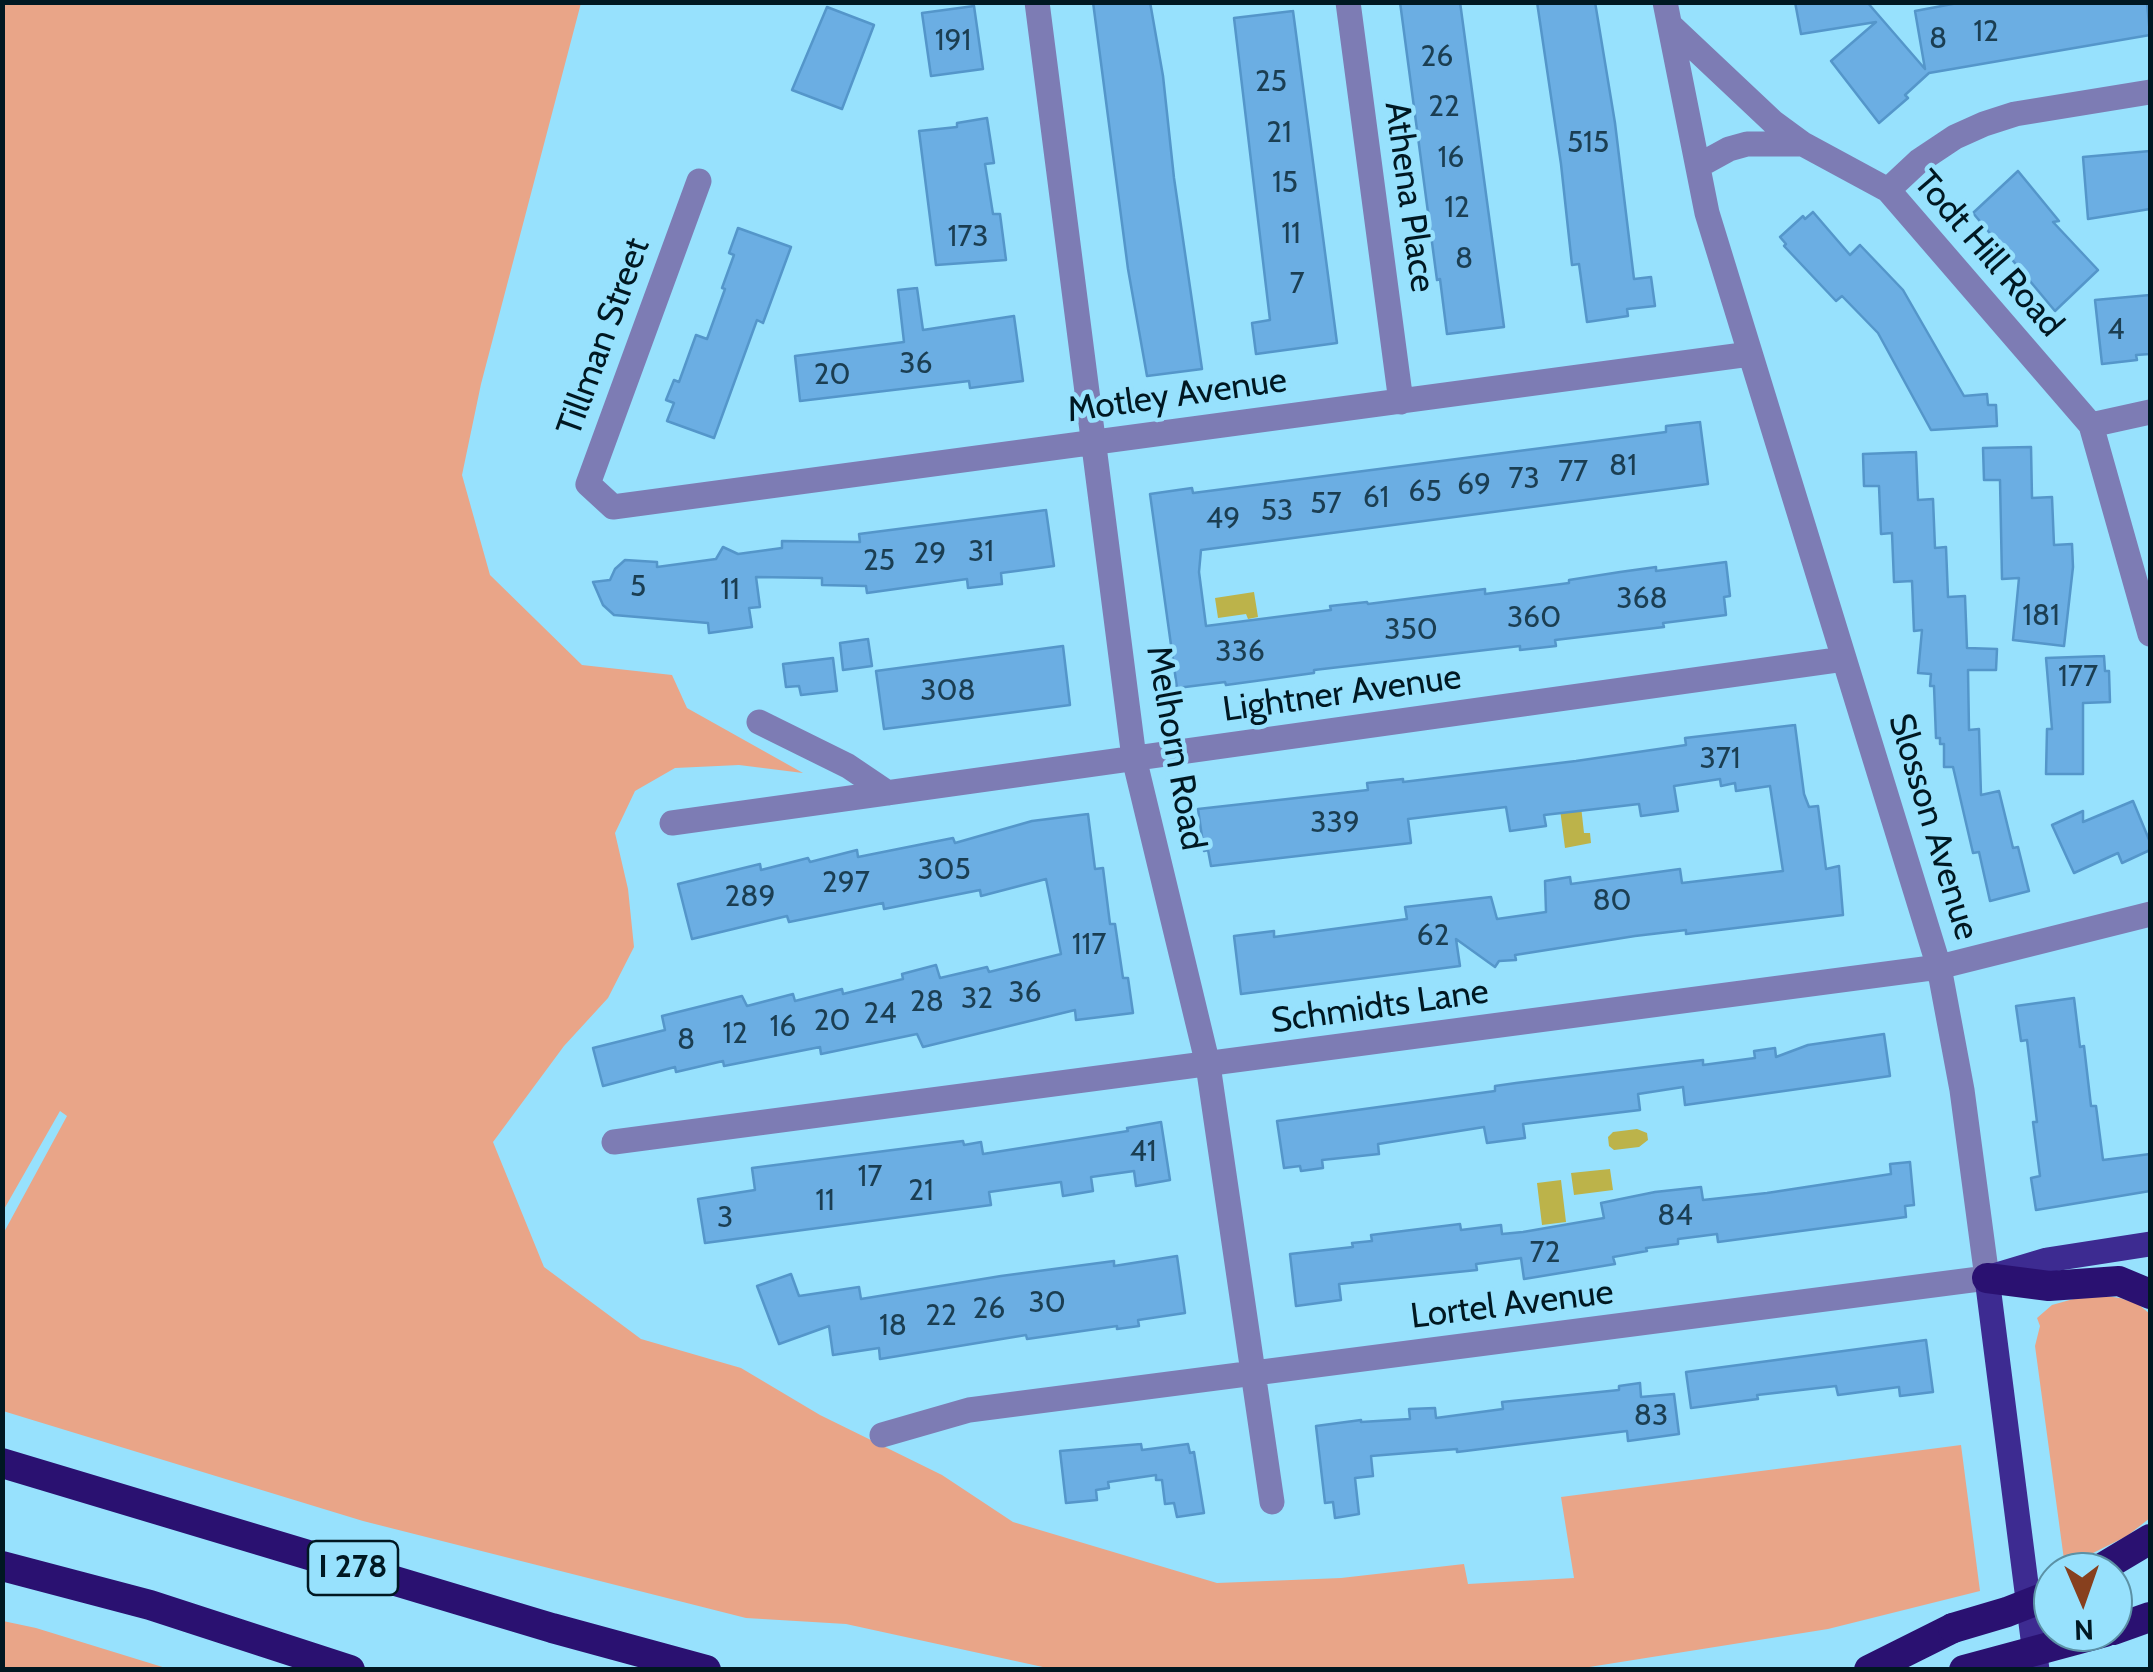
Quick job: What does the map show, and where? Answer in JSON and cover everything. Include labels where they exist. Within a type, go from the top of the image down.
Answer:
[{"type":"highway","points":[[1986,1278],[2049,1286],[2120,1281],[2150,1294]]},
{"type":"highway","name":"I 278","points":[[2,1463],[552,1628],[706,1670]]},
{"type":"highway","points":[[2128,1552],[2150,1538]]},
{"type":"highway","points":[[2,1566],[150,1605],[350,1670]]},
{"type":"highway","points":[[1868,1670],[1953,1628],[2033,1602]]},
{"type":"highway","points":[[1964,1670],[2033,1651]]},
{"type":"main road","name":"Lortel Avenue","points":[[1986,1278],[2047,1260],[2150,1244]]},
{"type":"main road","name":"Slosson Avenue","points":[[1986,1278],[2037,1670]]},
{"type":"street","name":"Melhorn Road","points":[[1036,2],[1134,758],[1208,1065],[1272,1502]]},
{"type":"street","name":"Athena Place","points":[[1348,2],[1400,402]]},
{"type":"street","name":"Todt Hill Road","points":[[1668,14],[1737,91],[1803,144],[1888,190],[2090,425],[2150,634]]},
{"type":"street","name":"Slosson Avenue","points":[[1668,14],[1707,213],[1939,967],[1962,1090],[1986,1278]]},
{"type":"street","points":[[1888,190],[1919,161],[1955,137],[1984,124],[2015,114],[2150,92]]},
{"type":"street","points":[[1698,166],[1747,144],[1803,144]]},
{"type":"street","name":"Tillman Street","points":[[613,507],[588,484],[699,181]]},
{"type":"street","name":"Motley Avenue","points":[[613,507],[1750,354]]},
{"type":"street","points":[[2090,425],[2150,412]]},
{"type":"street","name":"Lightner Avenue","points":[[672,823],[1844,659]]},
{"type":"street","points":[[759,722],[848,766],[888,793]]},
{"type":"street","name":"Schmidts Lane","points":[[614,1142],[1939,967],[2150,914]]},
{"type":"street","name":"Lortel Avenue","points":[[882,1435],[970,1410],[1986,1278]]},
{"type":"shaded area","points":[[3,3],[581,3],[481,384],[462,475],[490,575],[582,665],[672,675],[687,708],[803,773],[739,765],[675,768],[635,791],[615,833],[628,889],[634,947],[608,998],[564,1046],[493,1142],[544,1267],[641,1339],[741,1368],[820,1415],[942,1475],[1013,1522],[1217,1583],[1341,1578],[1464,1564],[1468,1584],[1574,1578],[1561,1497],[1961,1445],[1980,1591],[1828,1629],[1583,1668],[1052,1669],[846,1624],[746,1618],[363,1521],[3,1411],[3,1234],[67,1116],[60,1111],[3,1211]]},
{"type":"shaded area","points":[[1254,592],[1258,617],[1248,619],[1246,614],[1218,618],[1215,598]]},
{"type":"shaded area","points":[[1581,806],[1584,833],[1590,833],[1591,843],[1565,848],[1560,809]]},
{"type":"shaded area","points":[[1637,1129],[1647,1133],[1648,1140],[1639,1147],[1614,1150],[1609,1146],[1608,1137],[1613,1132]]},
{"type":"shaded area","points":[[1610,1169],[1613,1190],[1574,1195],[1571,1173]]},
{"type":"shaded area","points":[[1561,1180],[1566,1222],[1542,1225],[1537,1183]]},
{"type":"shaded area","points":[[2091,1294],[2138,1304],[2150,1314],[2150,1518],[2127,1536],[2095,1552],[2063,1552],[2035,1346],[2040,1326],[2037,1318],[2052,1305]]},
{"type":"shaded area","points":[[3,1621],[36,1628],[169,1669],[3,1669]]},
{"type":"building","points":[[1093,2],[1150,2],[1202,369],[1147,376],[1128,269]]},
{"type":"building","points":[[1400,2],[1460,2],[1504,327],[1447,334]]},
{"type":"building","points":[[1537,2],[1595,2],[1634,279],[1651,277],[1655,306],[1627,309],[1628,316],[1587,322],[1579,264],[1572,265]]},
{"type":"building","points":[[1795,2],[1867,2],[1925,69],[1915,11],[1963,2],[2147,2],[2150,35],[1929,73],[1879,123],[1831,61],[1876,22],[1801,34]]},
{"type":"building","points":[[974,6],[983,69],[931,76],[922,13]]},
{"type":"building","points":[[827,7],[874,25],[842,109],[792,90]]},
{"type":"building","points":[[1293,11],[1337,343],[1256,354],[1252,323],[1270,320],[1234,18]]},
{"type":"building","points":[[987,118],[994,163],[985,164],[993,214],[1000,214],[1006,260],[936,265],[919,131],[957,127],[957,123]]},
{"type":"building","points":[[2150,151],[2150,209],[2088,219],[2083,157]]},
{"type":"building","points":[[2018,171],[2059,221],[2053,222],[2098,270],[2055,311],[1973,213]]},
{"type":"building","points":[[1813,212],[1850,255],[1860,245],[1903,290],[1964,396],[1987,394],[1988,405],[1996,405],[1997,426],[1931,430],[1878,333],[1842,296],[1836,301],[1784,246],[1780,237]]},
{"type":"building","points":[[738,228],[791,247],[763,323],[757,320],[714,438],[667,421],[674,403],[666,400],[674,380],[679,382],[696,335],[707,339],[725,289],[722,288],[734,255],[729,253]]},
{"type":"building","points":[[917,288],[923,330],[1014,316],[1023,381],[970,388],[969,381],[800,401],[795,356],[904,342],[898,290]]},
{"type":"building","points":[[2150,295],[2150,354],[2136,355],[2137,360],[2102,364],[2095,300]]},
{"type":"building","points":[[1700,422],[1708,484],[1201,550],[1199,572],[1206,626],[1331,610],[1330,606],[1485,589],[1485,594],[1656,567],[1656,571],[1726,562],[1730,596],[1724,597],[1726,615],[1555,640],[1556,646],[1520,650],[1520,646],[1177,688],[1150,494],[1192,488],[1193,493],[1666,432],[1666,426]]},
{"type":"building","points":[[2031,447],[2032,498],[2052,497],[2054,545],[2072,544],[2064,646],[2013,640],[2019,578],[2002,579],[2000,480],[1984,480],[1983,448]]},
{"type":"building","points":[[1916,452],[1918,500],[1933,499],[1935,548],[1946,547],[1948,597],[1965,596],[1967,648],[1997,649],[1996,670],[1968,670],[1969,730],[1979,729],[1981,795],[1999,791],[2029,891],[1990,901],[1979,852],[1973,853],[1953,767],[1944,767],[1944,744],[1936,738],[1931,674],[1918,673],[1922,630],[1914,631],[1912,581],[1894,582],[1892,533],[1881,534],[1879,486],[1864,486],[1863,454]]},
{"type":"building","points":[[1046,510],[1054,566],[1001,573],[1002,584],[968,588],[967,579],[867,593],[866,586],[822,585],[822,578],[756,577],[760,607],[749,608],[752,627],[709,633],[708,623],[614,615],[603,605],[593,582],[610,580],[625,560],[657,562],[657,567],[716,559],[723,547],[738,554],[782,548],[782,541],[860,542],[859,534]]},
{"type":"building","points":[[868,639],[872,666],[843,670],[840,643]]},
{"type":"building","points":[[1063,646],[1070,705],[884,729],[876,671]]},
{"type":"building","points":[[2104,656],[2105,671],[2109,671],[2110,702],[2083,703],[2083,774],[2046,774],[2047,729],[2052,729],[2046,658]]},
{"type":"building","points":[[833,658],[837,691],[801,695],[799,686],[786,687],[783,664]]},
{"type":"building","points":[[1795,725],[1804,794],[1809,807],[1818,806],[1826,869],[1839,866],[1843,915],[1686,934],[1686,930],[1635,936],[1515,955],[1516,960],[1499,961],[1495,967],[1456,939],[1460,966],[1241,994],[1234,936],[1274,931],[1274,937],[1407,919],[1405,907],[1491,897],[1497,919],[1546,912],[1545,881],[1570,877],[1571,884],[1680,869],[1682,883],[1783,871],[1770,786],[1736,791],[1735,783],[1721,786],[1720,779],[1674,786],[1678,811],[1641,816],[1639,804],[1544,815],[1546,826],[1510,831],[1506,807],[1408,819],[1411,843],[1211,866],[1208,850],[1204,851],[1198,809],[1368,790],[1367,783],[1576,761],[1686,745],[1685,738]]},
{"type":"building","points":[[2133,801],[2150,850],[2122,863],[2118,853],[2074,873],[2052,825],[2083,811],[2083,822]]},
{"type":"building","points":[[1088,814],[1095,869],[1103,868],[1110,924],[1115,924],[1133,1013],[1076,1020],[1075,1010],[923,1047],[917,1034],[821,1054],[820,1047],[724,1066],[723,1061],[676,1072],[675,1067],[603,1086],[593,1048],[665,1030],[662,1016],[742,996],[747,1006],[793,994],[795,1001],[842,989],[843,994],[903,979],[902,974],[936,965],[940,978],[987,967],[989,972],[1061,954],[1046,879],[981,896],[980,890],[884,909],[883,903],[789,922],[787,916],[692,939],[678,884],[760,864],[761,870],[857,850],[858,857],[953,838],[955,843],[1032,821]]},
{"type":"building","points":[[2074,998],[2103,1160],[2150,1154],[2150,1191],[2036,1210],[2031,1178],[2040,1176],[2033,1122],[2037,1122],[2027,1040],[2021,1041],[2016,1006]]},
{"type":"building","points":[[1884,1034],[1890,1076],[1685,1105],[1683,1087],[1638,1094],[1640,1110],[1523,1124],[1525,1138],[1487,1143],[1484,1127],[1378,1144],[1379,1154],[1322,1160],[1323,1168],[1284,1168],[1277,1121],[1495,1091],[1495,1086],[1516,1083],[1703,1060],[1703,1065],[1755,1058],[1754,1051],[1775,1048],[1776,1057],[1808,1045]]},
{"type":"building","points":[[1161,1122],[1170,1180],[1136,1186],[1134,1171],[1091,1177],[1093,1191],[1063,1196],[1061,1182],[989,1192],[991,1205],[705,1243],[698,1199],[755,1190],[752,1168],[963,1141],[964,1145],[981,1142],[983,1154],[1128,1131],[1127,1128]]},
{"type":"building","points":[[1910,1162],[1914,1205],[1905,1206],[1906,1217],[1718,1242],[1717,1234],[1678,1239],[1678,1244],[1613,1257],[1615,1264],[1524,1279],[1521,1258],[1476,1264],[1477,1270],[1339,1284],[1341,1300],[1296,1306],[1290,1254],[1353,1247],[1352,1243],[1372,1241],[1371,1235],[1460,1224],[1461,1230],[1501,1225],[1502,1234],[1523,1232],[1604,1218],[1601,1203],[1655,1192],[1701,1187],[1703,1200],[1767,1193],[1891,1174],[1890,1164]]},
{"type":"building","points":[[1177,1256],[1185,1313],[1138,1320],[1139,1326],[1027,1339],[1026,1335],[880,1359],[879,1348],[833,1355],[829,1326],[779,1344],[757,1286],[791,1274],[799,1296],[859,1287],[861,1299],[1001,1276]]},
{"type":"building","points":[[1926,1340],[1933,1392],[1900,1396],[1899,1387],[1838,1395],[1836,1386],[1691,1408],[1686,1372]]},
{"type":"building","points":[[1640,1383],[1641,1397],[1674,1394],[1679,1434],[1628,1441],[1627,1431],[1457,1452],[1371,1456],[1373,1476],[1355,1478],[1359,1514],[1335,1518],[1333,1502],[1325,1503],[1316,1426],[1410,1419],[1409,1409],[1435,1408],[1436,1418],[1503,1409],[1502,1402],[1619,1390],[1619,1386]]},
{"type":"building","points":[[1141,1444],[1142,1450],[1188,1444],[1190,1453],[1194,1452],[1204,1513],[1177,1517],[1174,1503],[1165,1504],[1162,1480],[1156,1480],[1156,1475],[1108,1482],[1109,1488],[1096,1490],[1097,1500],[1066,1503],[1060,1451]]}]
